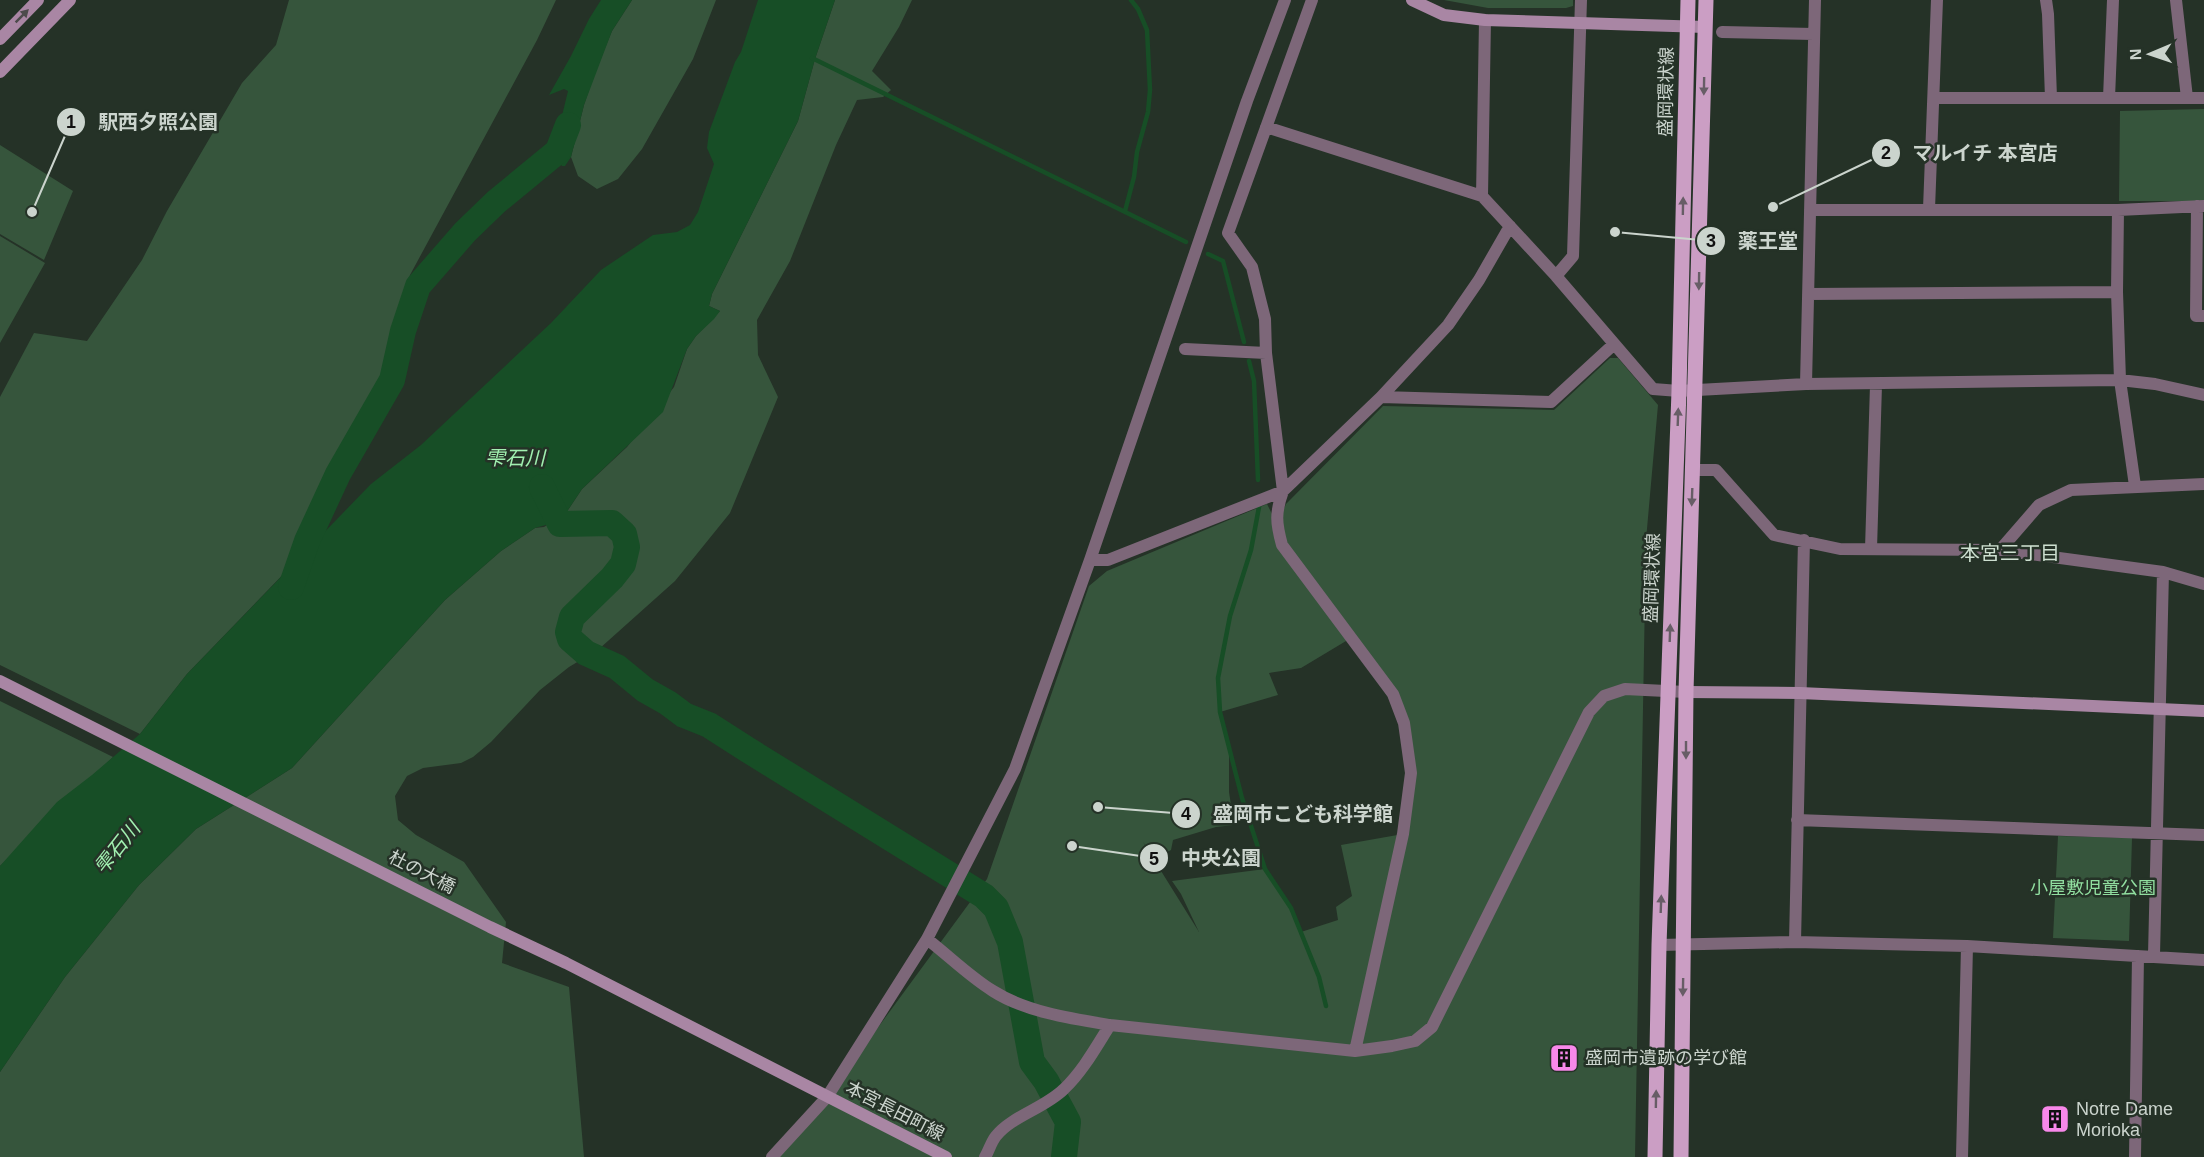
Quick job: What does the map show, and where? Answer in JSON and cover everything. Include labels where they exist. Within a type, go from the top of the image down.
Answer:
[{"type":"main road","points":[[23,47],[2,33],[38,0]]},
{"type":"main road","points":[[0,72],[70,0]]},
{"type":"main road","points":[[1412,0],[1444,15],[1485,20],[1705,27]]},
{"type":"main road","name":"盛岡環状線","points":[[1655,1157],[1659,945],[1679,391],[1688,0]]},
{"type":"main road","name":"盛岡環状線","points":[[1680,1157],[1686,692],[1706,0]]},
{"type":"main road","name":"杜の大橋","points":[[0,681],[566,963],[827,1097]]},
{"type":"main road","points":[[1686,692],[1800,693],[2204,711]]},
{"type":"main road","name":"本宮長田町線","points":[[827,1097],[946,1157]]},
{"type":"street","points":[[772,1157],[827,1097],[927,939],[1015,769],[1285,0]]},
{"type":"street","points":[[1312,0],[1228,233],[1252,267],[1265,319],[1266,353],[1283,491],[1277,508],[1276,525],[1282,545],[1393,694],[1404,723],[1411,772],[1403,834],[1355,1051]]},
{"type":"street","points":[[1556,276],[1574,256],[1581,0]]},
{"type":"street","points":[[1806,384],[1815,0]]},
{"type":"street","points":[[1929,209],[1937,0]]},
{"type":"street","points":[[2046,0],[2051,98]]},
{"type":"street","points":[[2109,98],[2113,0]]},
{"type":"street","points":[[2176,0],[2187,98]]},
{"type":"street","points":[[1482,196],[1485,20]]},
{"type":"street","points":[[1722,32],[1814,34]]},
{"type":"street","points":[[1934,98],[2204,98]]},
{"type":"street","points":[[1266,127],[1482,196],[1556,276],[1653,389],[1679,391],[1806,384],[1876,385],[2120,380],[2155,384],[2204,395]]},
{"type":"street","points":[[1810,210],[2118,210],[2200,206],[2196,316],[2204,316]]},
{"type":"street","points":[[2118,210],[2117,292],[2120,380],[2135,486]]},
{"type":"street","points":[[1090,560],[1108,560],[1283,491],[1381,397],[1448,325],[1479,280],[1510,226]]},
{"type":"street","points":[[1808,294],[2117,292]]},
{"type":"street","points":[[1381,397],[1551,402],[1613,345]]},
{"type":"street","points":[[1185,349],[1266,353]]},
{"type":"street","points":[[1871,549],[1876,385]]},
{"type":"street","points":[[1693,470],[1716,470],[1774,535],[1840,549],[2000,550],[2163,572],[2204,584]]},
{"type":"street","points":[[2000,550],[2039,506],[2071,490],[2204,484]]},
{"type":"street","points":[[1795,942],[1803,540]]},
{"type":"street","points":[[2154,956],[2163,572]]},
{"type":"street","points":[[927,939],[994,992],[1036,1010],[1067,1018],[1110,1025],[1355,1051],[1415,1041],[1431,1027],[1589,712],[1604,696],[1625,689],[1686,692]]},
{"type":"street","points":[[1797,820],[2204,835]]},
{"type":"street","points":[[1659,945],[1795,942],[1967,946],[2204,960]]},
{"type":"street","points":[[1962,1157],[1967,946]]},
{"type":"street","points":[[2135,1157],[2138,956]]},
{"type":"street","points":[[985,1157],[996,1136],[1010,1124],[1057,1096],[1080,1071],[1110,1025]]},
{"type":"green space","points":[[289,0],[556,0],[537,40],[410,275],[401,300],[386,368],[379,387],[350,436],[296,561],[187,674],[140,734],[0,665],[0,397],[34,333],[87,341],[142,260],[167,211],[242,83],[276,45]]},
{"type":"green space","points":[[632,0],[716,0],[693,59],[642,149],[618,179],[597,189],[578,176],[571,157],[594,75],[612,31]]},
{"type":"green space","points":[[835,0],[912,0],[899,27],[872,71],[891,90],[883,97],[857,100],[836,145],[790,261],[757,320],[758,355],[778,397],[730,513],[675,581],[599,649],[569,667],[540,690],[491,742],[473,757],[461,763],[423,768],[407,776],[395,796],[398,820],[416,835],[464,862],[506,922],[502,963],[569,987],[584,1157],[0,1157],[0,1072],[65,977],[139,885],[196,829],[292,768],[445,600],[501,551],[535,528],[544,527],[566,513],[582,489],[627,447],[674,387],[687,349],[720,311],[709,306],[712,294],[798,121],[815,59]]},
{"type":"green space","points":[[1444,0],[1573,0],[1573,6],[1566,8],[1488,8]]},
{"type":"green space","points":[[2204,109],[2204,201],[2119,201],[2120,111]]},
{"type":"green space","points":[[0,145],[73,191],[44,260],[0,234]]},
{"type":"green space","points":[[0,236],[45,263],[0,343]]},
{"type":"green space","points":[[1610,358],[1618,358],[1658,405],[1646,540],[1635,1157],[772,1157],[827,1097],[987,879],[1089,586],[1107,571],[1267,504],[1277,524],[1286,504],[1383,406],[1554,410]],"holes":[[[1351,638],[1404,723],[1411,773],[1403,834],[1341,845],[1352,896],[1336,907],[1338,920],[1301,932],[1291,908],[1265,869],[1172,881],[1181,894],[1199,932],[1143,842],[1155,858],[1171,850],[1173,840],[1216,827],[1234,825],[1229,792],[1229,747],[1220,712],[1278,695],[1269,673],[1301,668]]]},
{"type":"green space","points":[[0,701],[113,757],[0,866]]},
{"type":"green space","name":"小屋敷児童公園","points":[[2058,836],[2132,838],[2129,941],[2053,938]]},
{"type":"water","points":[[601,0],[632,0],[612,31],[584,105],[571,157],[565,166],[562,166],[549,148],[559,128],[568,91],[564,89],[549,95]]},
{"type":"water","name":"雫石川","points":[[758,0],[835,0],[815,59],[798,121],[712,294],[709,306],[720,311],[687,349],[663,412],[582,489],[566,513],[553,523],[535,528],[501,551],[445,600],[292,768],[196,829],[139,885],[65,977],[0,1072],[0,866],[57,802],[140,734],[187,674],[371,484],[421,445],[551,323],[601,270],[653,235],[677,232],[690,225],[698,212],[714,164],[707,148],[709,132],[735,62],[741,52]]},
{"type":"waterway","points":[[1125,211],[1148,112],[1150,90],[1147,30],[1138,9],[1131,0]]},
{"type":"waterway","points":[[812,58],[1186,242]]},
{"type":"waterway","name":"雫石川","points":[[291,587],[307,541],[338,474],[392,380],[403,331],[418,286],[465,232],[496,202],[558,151],[568,125]]},
{"type":"waterway","points":[[1208,254],[1223,261],[1244,342]]},
{"type":"waterway","points":[[1249,361],[1254,381],[1258,480]]},
{"type":"waterway","points":[[542,487],[560,524],[612,523],[624,534],[627,547],[623,564],[572,617],[568,632],[570,639],[586,653],[617,667],[645,690],[684,715],[709,725],[984,896],[996,908],[1010,942],[1032,1062],[1046,1081],[1068,1122],[1064,1157]]},
{"type":"waterway","points":[[1259,507],[1251,550],[1230,616],[1218,678],[1220,712],[1242,798],[1265,869],[1291,908],[1319,977],[1326,1006]]},
{"type":"place","name":"マルイチ 本宮店","points":[[1773,207]]},
{"type":"place","name":"駅西夕照公園","points":[[32,212]]},
{"type":"place","name":"薬王堂","points":[[1615,232]]},
{"type":"place","name":"盛岡市こども科学館","points":[[1098,807]]},
{"type":"place","name":"中央公園","points":[[1072,846]]},
{"type":"place","name":"盛岡市遺跡の学び館","points":[[1564,1058]]},
{"type":"place","name":"Notre Dame Morioka","points":[[2055,1119]]},
{"type":"district","name":"本宮三丁目","points":[[2010,553]]}]
